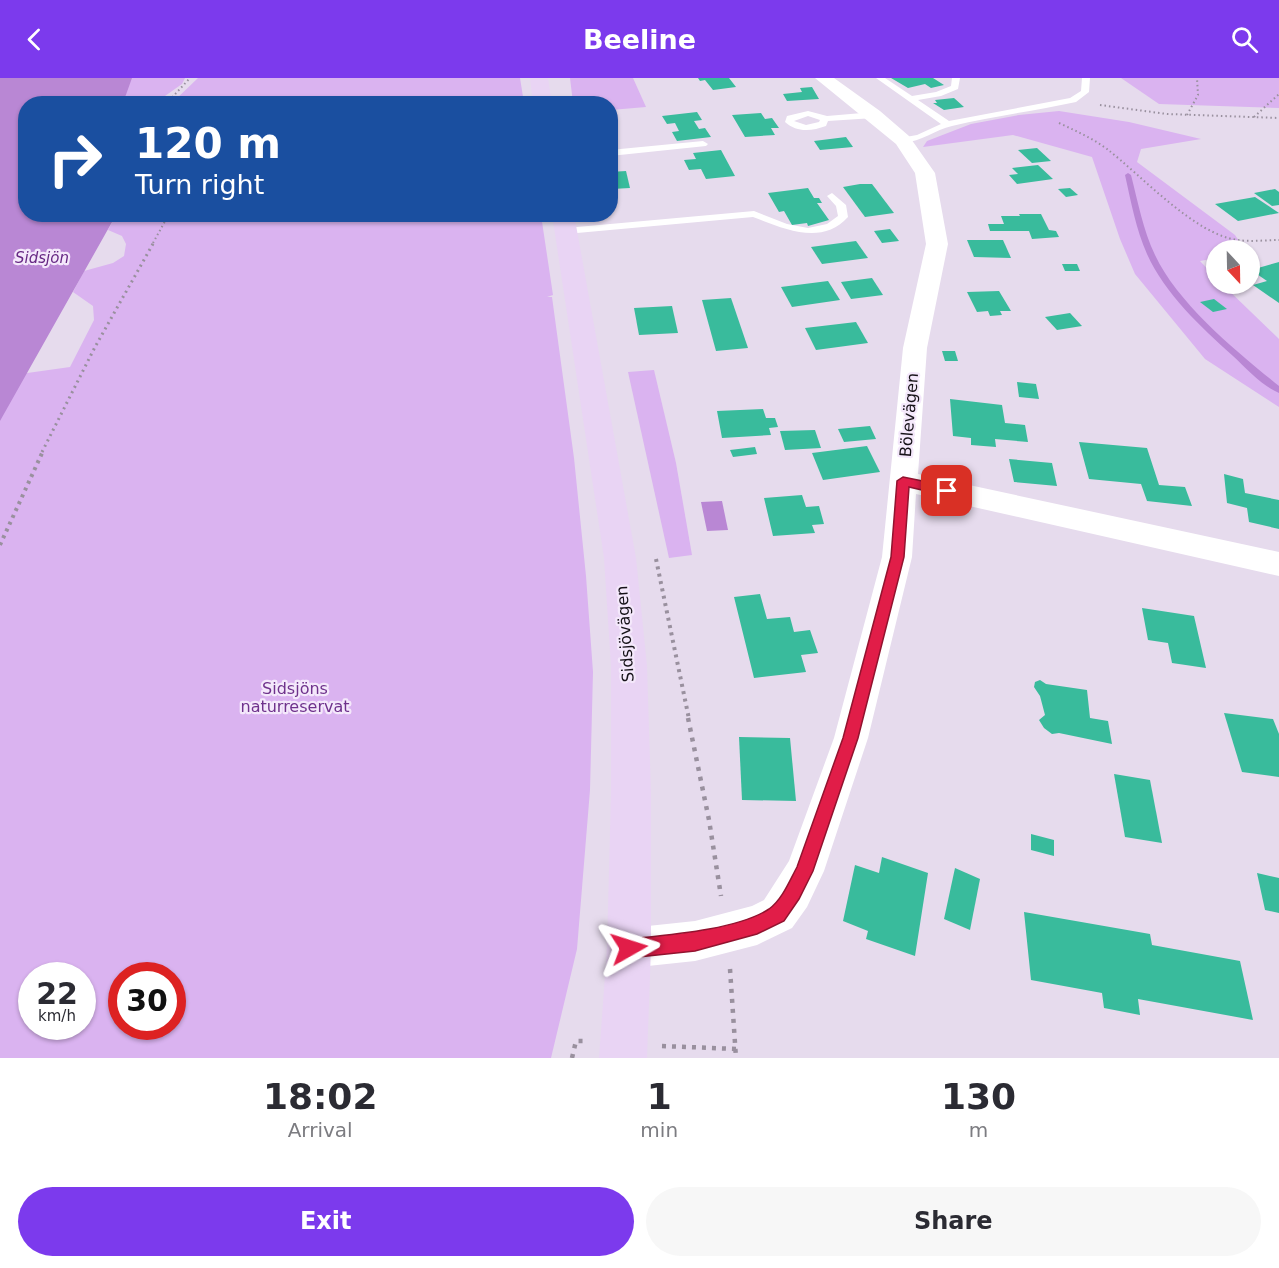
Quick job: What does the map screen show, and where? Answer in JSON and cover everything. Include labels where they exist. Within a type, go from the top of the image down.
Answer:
[{"type":"main road","points":[[539,78],[542,96]]},
{"type":"main road","name":"Sidsjövägen","points":[[564,223],[620,558],[629,678],[631,793],[629,948],[623,1058]]},
{"type":"street","name":"Bölevägen","points":[[629,948],[695,941],[727,935],[757,925],[778,914],[793,893],[805,871],[850,738],[897,557],[915,348],[937,244],[925,173],[903,140],[874,115],[819,90]]},
{"type":"street","points":[[903,481],[1279,564]]},
{"type":"lane","points":[[880,78],[947,124]]},
{"type":"lane","points":[[911,99],[938,94],[955,87],[956,78]]},
{"type":"lane","points":[[903,140],[919,137],[947,124],[1073,100],[1085,92],[1086,78]]},
{"type":"lane","points":[[819,90],[822,117],[874,115]]},
{"type":"lane","points":[[618,152],[703,144]]},
{"type":"lane","points":[[618,220],[754,213],[784,226],[808,231],[830,227],[843,217],[841,205],[832,196]]},
{"type":"lane","points":[[564,223],[583,222]]},
{"type":"path","points":[[173,96],[190,78]]},
{"type":"path","points":[[1187,115],[1198,95],[1197,78]]},
{"type":"path","points":[[1253,117],[1279,94]]},
{"type":"path","points":[[1073,100],[1123,110],[1279,118]]},
{"type":"path","points":[[1022,110],[1086,135],[1107,149],[1183,213],[1211,230],[1236,240],[1279,240]]},
{"type":"path","points":[[0,545],[32,473],[90,358],[165,222]]},
{"type":"path","points":[[654,550],[709,820],[727,935],[736,1058]]},
{"type":"green space","name":"Sidsjöns naturreservat","points":[[0,78],[185,78],[182,84],[165,96],[125,96],[126,94],[18,96],[18,222],[25,222],[6,376],[70,367],[94,320],[93,306],[73,292],[84,271],[113,263],[124,256],[126,244],[122,236],[108,230],[112,222],[542,222],[553,295],[547,297],[552,297],[574,458],[593,672],[590,790],[577,949],[551,1058],[0,1058]]},
{"type":"green space","points":[[198,78],[520,78],[523,96],[179,96]]},
{"type":"green space","points":[[570,78],[633,78],[646,107],[618,109],[618,96],[572,96]]},
{"type":"green space","points":[[1121,78],[1279,78],[1279,108],[1159,104]]},
{"type":"green space","points":[[1059,111],[1129,122],[1201,139],[1141,149],[1137,162],[1235,235],[1238,240],[1206,240],[1206,260],[1200,261],[1206,267],[1206,294],[1232,294],[1279,339],[1279,407],[1205,359],[1135,274],[1120,239],[1092,157],[1013,135],[923,147],[927,141],[971,124],[1019,115]]},
{"type":"green space","points":[[654,370],[676,463],[692,555],[669,558],[628,372]]},
{"type":"water","name":"Sidsjön","points":[[0,78],[132,78],[126,96],[18,96],[18,222],[112,222],[0,421]]},
{"type":"water","points":[[722,501],[728,530],[707,531],[701,502]]},
{"type":"building","points":[[698,78],[729,78],[736,87],[713,90],[705,80],[700,81]]},
{"type":"building","points":[[891,78],[933,78],[944,85],[931,88],[925,84],[908,88]]},
{"type":"building","points":[[812,87],[819,99],[787,101],[783,94],[802,92],[800,88]]},
{"type":"building","points":[[954,98],[964,107],[944,110],[933,103],[937,103],[935,100]]},
{"type":"building","points":[[697,112],[702,120],[694,121],[699,129],[705,128],[711,137],[677,141],[672,132],[679,131],[675,123],[667,124],[662,116]]},
{"type":"building","points":[[761,113],[765,119],[772,118],[779,128],[771,128],[775,135],[745,137],[732,115]]},
{"type":"building","points":[[846,137],[853,147],[820,150],[814,141]]},
{"type":"building","points":[[1037,148],[1051,161],[1032,163],[1018,150]]},
{"type":"building","points":[[721,150],[735,176],[706,179],[701,169],[689,170],[684,160],[696,159],[693,153]]},
{"type":"building","points":[[1038,165],[1053,179],[1017,184],[1009,175],[1018,174],[1012,168]]},
{"type":"building","points":[[626,171],[630,188],[618,189],[618,172]]},
{"type":"building","points":[[872,184],[894,213],[865,217],[843,187]]},
{"type":"building","points":[[808,188],[814,198],[819,198],[822,203],[817,203],[829,220],[808,226],[807,223],[792,225],[784,211],[779,212],[768,193]]},
{"type":"building","points":[[1070,188],[1078,195],[1066,197],[1058,189]]},
{"type":"building","points":[[1275,189],[1279,192],[1279,205],[1272,206],[1254,193]]},
{"type":"building","points":[[1255,197],[1279,213],[1238,221],[1215,204]]},
{"type":"building","points":[[1019,214],[1041,214],[1049,230],[1056,231],[1059,237],[1032,239],[1029,231],[990,231],[988,224],[1004,224],[1001,216],[1020,216]]},
{"type":"building","points":[[890,229],[899,241],[882,243],[874,231]]},
{"type":"building","points":[[967,240],[1003,240],[1011,258],[974,257]]},
{"type":"building","points":[[856,241],[868,258],[822,264],[811,247]]},
{"type":"building","points":[[1279,262],[1279,303],[1260,290],[1260,283],[1267,281],[1260,276],[1260,267]]},
{"type":"building","points":[[1062,264],[1077,264],[1080,271],[1065,271]]},
{"type":"building","points":[[872,278],[883,295],[851,299],[841,282]]},
{"type":"building","points":[[828,281],[840,300],[792,307],[781,287]]},
{"type":"building","points":[[999,291],[1011,311],[1000,311],[1002,315],[990,316],[988,311],[977,312],[967,292]]},
{"type":"building","points":[[731,298],[748,348],[716,351],[702,300]]},
{"type":"building","points":[[1214,299],[1227,309],[1213,312],[1200,302]]},
{"type":"building","points":[[672,306],[678,333],[639,335],[634,308]]},
{"type":"building","points":[[1070,313],[1082,326],[1057,330],[1045,317]]},
{"type":"building","points":[[856,322],[868,343],[816,350],[805,328]]},
{"type":"building","points":[[942,351],[955,351],[958,361],[945,361]]},
{"type":"building","points":[[1017,382],[1036,384],[1039,399],[1019,397]]},
{"type":"building","points":[[950,399],[1002,405],[1005,423],[1025,425],[1028,442],[995,439],[996,447],[971,445],[971,438],[953,436]]},
{"type":"building","points":[[763,409],[766,418],[775,418],[778,427],[769,428],[771,435],[722,438],[717,411]]},
{"type":"building","points":[[870,426],[876,439],[844,442],[838,429]]},
{"type":"building","points":[[815,430],[821,448],[785,450],[780,431]]},
{"type":"building","points":[[1079,442],[1147,448],[1159,485],[1185,487],[1192,506],[1147,501],[1141,484],[1089,479]]},
{"type":"building","points":[[867,446],[880,472],[823,480],[812,453]]},
{"type":"building","points":[[755,447],[757,454],[733,457],[730,450]]},
{"type":"building","points":[[1009,459],[1052,463],[1057,486],[1014,482]]},
{"type":"building","points":[[1224,474],[1243,479],[1245,493],[1279,500],[1279,529],[1249,522],[1247,508],[1227,503]]},
{"type":"building","points":[[802,495],[806,507],[819,506],[824,524],[812,525],[815,533],[773,536],[764,498]]},
{"type":"building","points":[[760,594],[767,619],[790,617],[794,632],[810,630],[818,653],[801,655],[806,672],[754,678],[734,597]]},
{"type":"building","points":[[1142,608],[1194,616],[1206,668],[1172,663],[1168,643],[1148,640]]},
{"type":"building","points":[[1040,680],[1046,684],[1087,690],[1090,718],[1108,721],[1112,744],[1059,733],[1052,734],[1044,728],[1039,720],[1045,715],[1040,696],[1034,687],[1035,682]]},
{"type":"building","points":[[1224,713],[1273,719],[1279,734],[1279,777],[1242,772]]},
{"type":"building","points":[[739,737],[790,738],[796,801],[742,800]]},
{"type":"building","points":[[1114,774],[1150,780],[1162,843],[1125,837]]},
{"type":"building","points":[[1031,834],[1054,840],[1054,856],[1031,850]]},
{"type":"building","points":[[882,857],[928,873],[915,956],[866,939],[868,931],[843,921],[855,865],[879,873]]},
{"type":"building","points":[[955,868],[980,879],[970,930],[944,919]]},
{"type":"building","points":[[1257,873],[1279,878],[1279,913],[1265,910]]},
{"type":"building","points":[[1024,912],[1150,934],[1152,945],[1240,961],[1253,1020],[1138,999],[1140,1015],[1104,1008],[1102,993],[1031,980]]},
{"type":"waterway","points":[[1128,175],[1146,243],[1166,280],[1212,332],[1279,390]]},
{"type":"route","points":[[629,948],[695,941],[727,935],[757,925],[778,914],[793,893],[805,871],[850,738],[897,557],[903,481],[947,491]]}]
